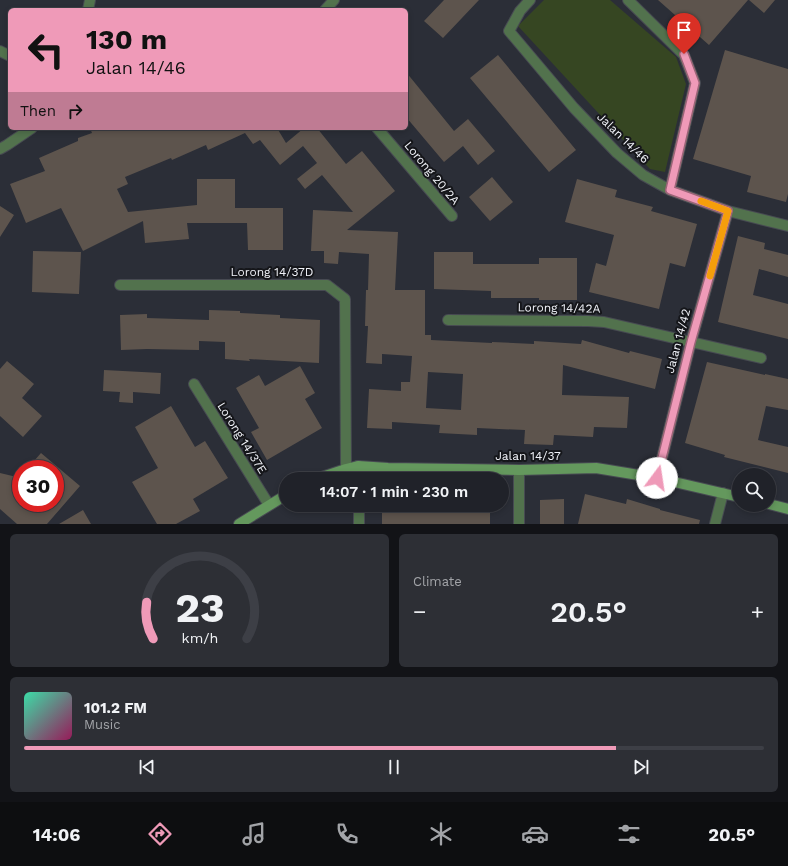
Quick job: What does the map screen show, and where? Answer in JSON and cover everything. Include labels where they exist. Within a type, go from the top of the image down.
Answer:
[{"type":"street","points":[[327,8],[334,0]]},
{"type":"street","name":"Jalan 14/46","points":[[530,0],[520,11],[509,31],[574,108],[617,153],[643,175],[670,190],[728,211],[788,226]]},
{"type":"street","points":[[628,0],[684,54],[695,83],[670,190]]},
{"type":"street","points":[[0,149],[29,130]]},
{"type":"street","name":"Lorong 20/2A","points":[[379,130],[452,216]]},
{"type":"street","name":"Jalan 14/42","points":[[657,478],[691,342],[728,211]]},
{"type":"street","name":"Lorong 14/37D","points":[[120,285],[327,285],[345,299],[346,469]]},
{"type":"street","name":"Lorong 14/42A","points":[[448,320],[588,320],[604,322],[761,358]]},
{"type":"street","name":"Lorong 14/37E","points":[[194,384],[269,505]]},
{"type":"street","points":[[358,466],[358,472]]},
{"type":"street","name":"Jalan 14/37","points":[[337,472],[358,466],[519,470],[596,468],[657,478],[732,495]]},
{"type":"street","points":[[519,470],[519,524]]},
{"type":"street","points":[[715,524],[722,493]]},
{"type":"street","points":[[239,524],[279,499]]},
{"type":"street","points":[[776,506],[788,509]]},
{"type":"street","points":[[359,512],[359,524]]},
{"type":"green space","points":[[544,0],[610,0],[676,57],[686,84],[665,172],[650,169],[518,26]]},
{"type":"building","points":[[444,0],[479,0],[443,38],[424,21]]},
{"type":"building","points":[[658,0],[748,0],[709,45]]},
{"type":"building","points":[[749,0],[775,0],[764,13]]},
{"type":"building","points":[[725,50],[788,69],[788,194],[786,202],[747,192],[751,176],[693,159]]},
{"type":"building","points":[[498,55],[576,150],[549,172],[470,78]]},
{"type":"building","points":[[408,74],[454,131],[468,119],[495,151],[478,165],[463,146],[444,162],[408,119]]},
{"type":"building","points":[[91,130],[278,130],[286,143],[302,130],[319,130],[346,164],[362,151],[395,191],[347,230],[398,232],[395,290],[425,290],[425,335],[431,335],[431,340],[534,344],[534,341],[581,344],[582,340],[629,353],[630,351],[662,359],[655,389],[563,365],[562,395],[629,397],[627,428],[594,427],[593,437],[554,435],[553,445],[524,444],[525,430],[477,428],[477,435],[439,433],[440,425],[392,422],[392,429],[367,428],[369,389],[401,391],[401,382],[410,382],[412,356],[382,354],[382,364],[366,363],[368,326],[365,326],[369,254],[339,252],[338,264],[324,263],[324,251],[311,251],[313,210],[353,212],[322,175],[305,189],[297,179],[317,163],[303,146],[280,165],[260,140],[253,144],[245,133],[208,150],[206,145],[172,160],[171,158],[125,177],[128,184],[117,189],[128,212],[197,205],[197,179],[235,179],[235,208],[283,208],[283,250],[248,250],[247,223],[187,223],[189,239],[145,243],[143,221],[83,251],[61,208],[26,223],[10,184],[45,171],[39,158],[78,141],[78,138],[92,133]],"holes":[[[428,372],[463,374],[461,410],[426,408]]]},
{"type":"building","points":[[492,177],[513,202],[490,221],[469,197]]},
{"type":"building","points":[[577,179],[617,190],[615,197],[653,207],[651,211],[697,224],[685,267],[670,263],[659,309],[589,292],[596,263],[606,266],[614,235],[565,222]]},
{"type":"building","points":[[0,206],[14,215],[0,237]]},
{"type":"building","points":[[738,236],[765,243],[764,249],[788,255],[788,277],[759,269],[753,295],[788,304],[788,339],[718,322]]},
{"type":"building","points":[[33,251],[81,252],[79,294],[32,292]]},
{"type":"building","points":[[434,252],[473,252],[473,264],[539,264],[539,258],[577,258],[577,300],[491,298],[491,291],[434,289]]},
{"type":"building","points":[[209,310],[240,311],[240,313],[280,315],[280,318],[320,320],[319,363],[225,359],[225,342],[199,341],[199,350],[121,350],[120,315],[147,314],[147,318],[209,320]]},
{"type":"building","points":[[7,361],[34,384],[22,398],[42,416],[23,437],[0,416],[0,369]]},
{"type":"building","points":[[707,362],[788,379],[788,410],[766,406],[758,440],[788,447],[788,473],[776,470],[776,468],[768,468],[724,457],[725,455],[685,443]]},
{"type":"building","points":[[300,366],[315,393],[305,399],[322,428],[267,460],[251,432],[259,428],[236,388],[259,375],[265,386]]},
{"type":"building","points":[[104,370],[161,373],[160,394],[133,392],[133,403],[119,402],[120,392],[103,391]]},
{"type":"building","points":[[171,406],[195,447],[205,441],[228,478],[193,499],[200,511],[176,524],[157,524],[132,482],[158,468],[135,427]]},
{"type":"building","points":[[41,453],[49,460],[35,460]]},
{"type":"building","points":[[64,472],[80,486],[64,504]]},
{"type":"building","points":[[0,473],[12,476],[12,512],[57,512],[47,524],[17,524],[0,509]]},
{"type":"building","points":[[585,494],[626,504],[627,499],[660,510],[700,520],[699,524],[578,524]]},
{"type":"building","points":[[564,499],[564,524],[540,524],[540,500]]},
{"type":"building","points":[[83,510],[91,524],[59,524]]},
{"type":"building","points":[[382,512],[490,512],[490,524],[382,524]]},
{"type":"slow traffic","points":[[701,201],[728,211],[710,276]]},
{"type":"route","points":[[657,478],[691,342],[728,211],[670,190],[695,83],[684,54]]}]
